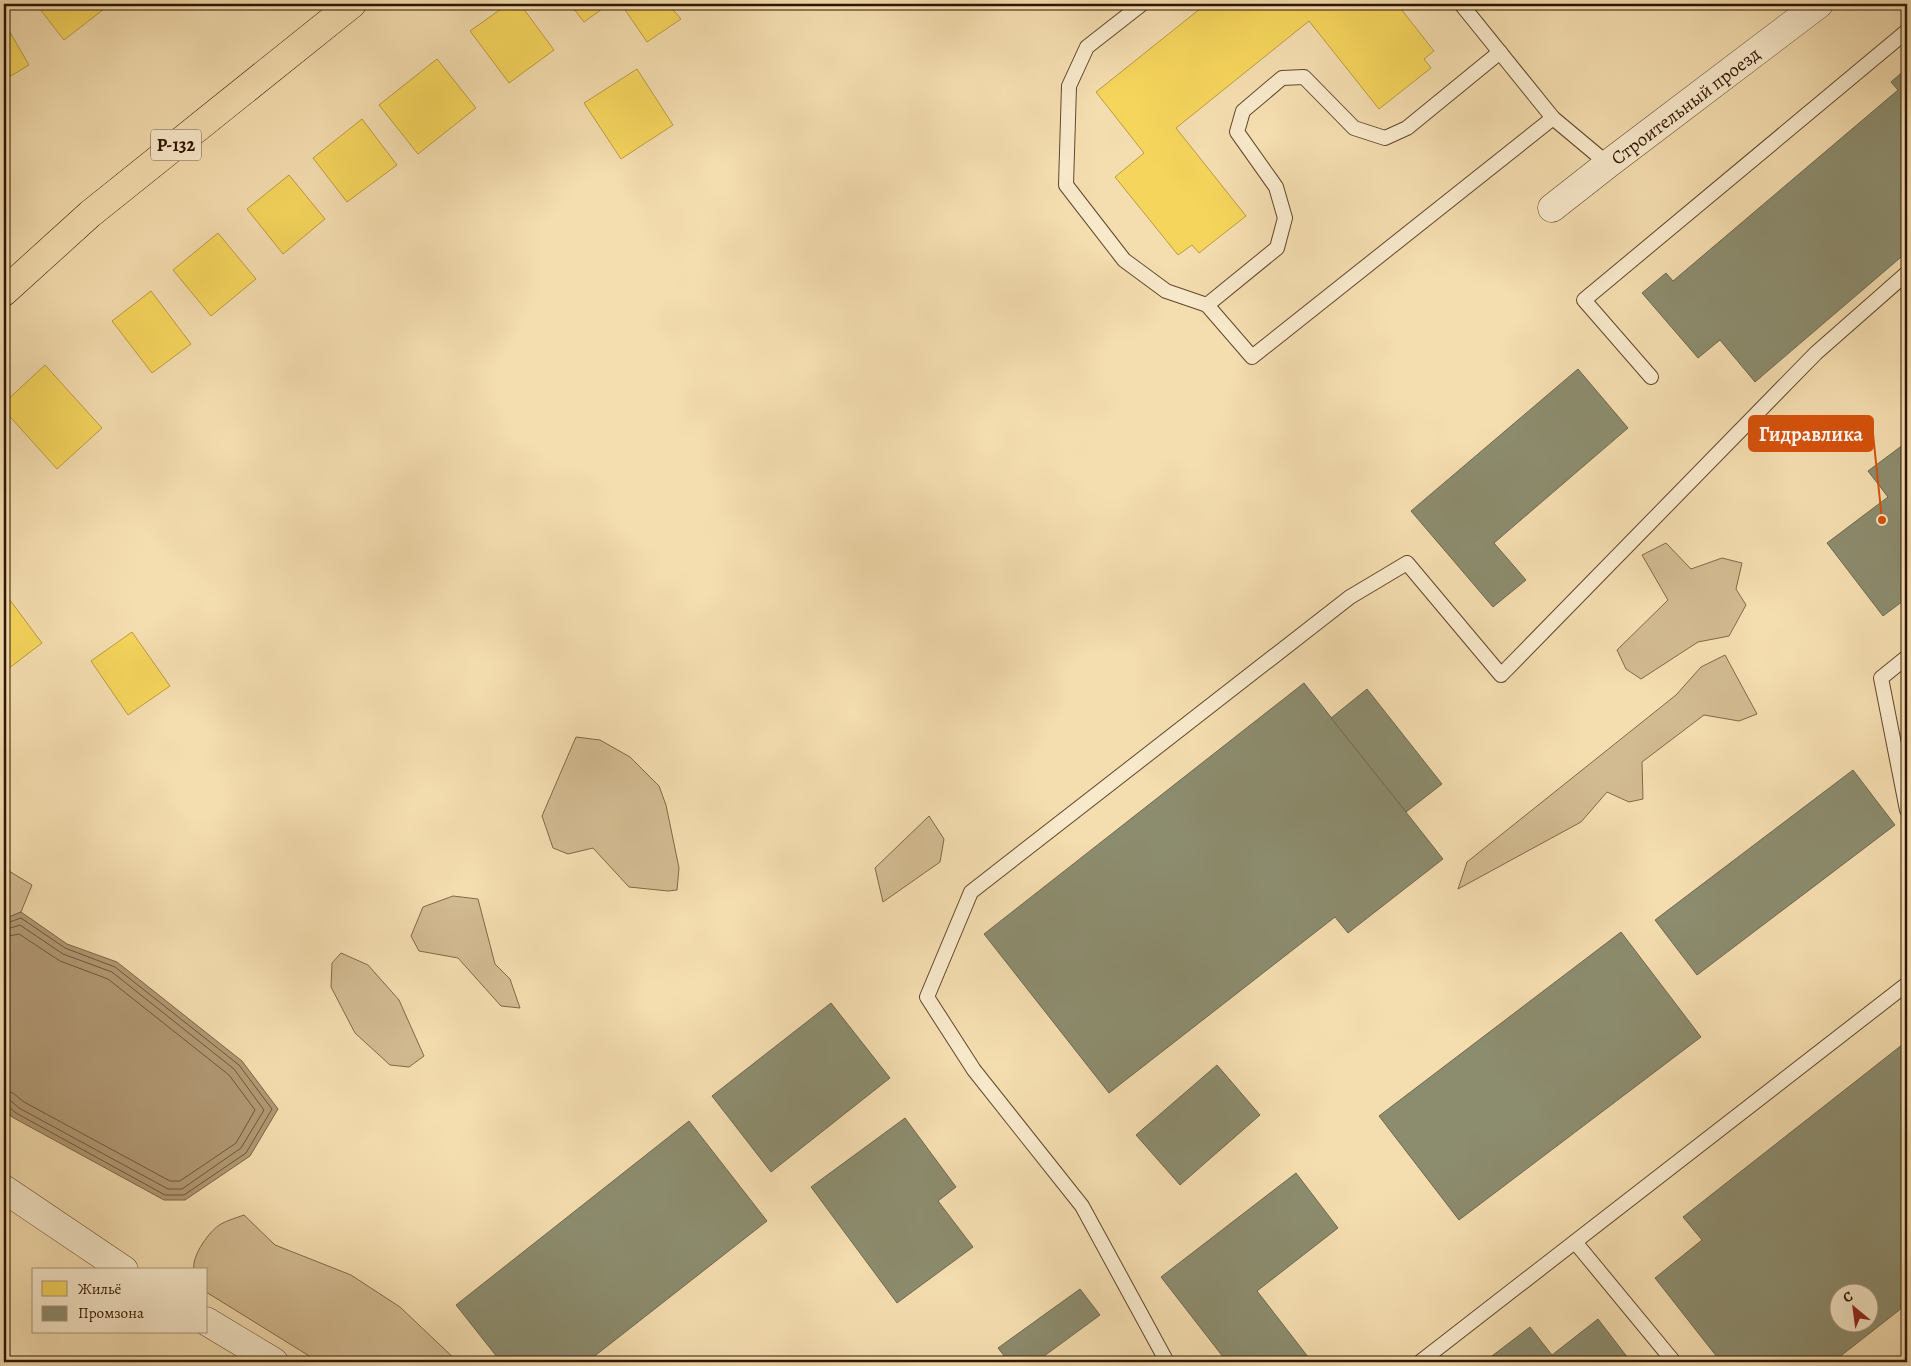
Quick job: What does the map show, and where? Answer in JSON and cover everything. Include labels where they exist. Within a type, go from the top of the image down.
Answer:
[{"type":"highway","name":"Р-132","points":[[4,292],[90,214],[352,4]]},
{"type":"street","name":"Строительный проезд","points":[[1552,208],[1819,4]]},
{"type":"street","points":[[4,1189],[121,1268]]},
{"type":"street","points":[[208,1322],[274,1362]]},
{"type":"lane","points":[[1142,4],[1087,47],[1069,86],[1066,185],[1124,260],[1166,291],[1207,305],[1252,357],[1553,118]]},
{"type":"lane","points":[[1461,4],[1553,118],[1608,164]]},
{"type":"lane","points":[[1651,377],[1584,300],[1907,31]]},
{"type":"lane","points":[[1207,305],[1277,248],[1285,218],[1276,187],[1237,132],[1243,111],[1282,78],[1304,77],[1354,128],[1384,138],[1407,128],[1500,52]]},
{"type":"lane","points":[[1167,1362],[1082,1206],[974,1070],[927,997],[971,892],[1350,597],[1407,563],[1500,675],[1816,353],[1907,273]]},
{"type":"lane","points":[[1907,658],[1881,678],[1907,810]]},
{"type":"lane","points":[[1420,1362],[1907,984]]},
{"type":"lane","points":[[1575,1242],[1674,1362]]},
{"type":"shaded area","points":[[1666,543],[1691,569],[1722,558],[1742,563],[1736,589],[1746,605],[1729,636],[1698,642],[1641,679],[1626,669],[1617,650],[1668,600],[1642,555]]},
{"type":"shaded area","points":[[1725,655],[1757,714],[1739,721],[1704,715],[1642,762],[1643,799],[1629,802],[1607,792],[1581,822],[1458,889],[1467,862],[1676,695],[1701,667]]},
{"type":"shaded area","points":[[576,737],[600,740],[630,757],[659,786],[666,805],[679,868],[677,890],[668,891],[629,887],[593,848],[568,854],[553,848],[542,816]]},
{"type":"shaded area","points":[[929,816],[944,839],[940,862],[883,902],[875,868]]},
{"type":"shaded area","points":[[4,868],[32,885],[21,912],[4,919]]},
{"type":"shaded area","points":[[453,896],[478,899],[495,964],[510,979],[520,1008],[501,1006],[458,958],[419,951],[411,936],[423,907]]},
{"type":"shaded area","points":[[341,953],[368,965],[399,1000],[424,1056],[409,1067],[390,1065],[355,1033],[331,987],[332,963]]},
{"type":"shaded area","points":[[244,1215],[275,1245],[351,1275],[400,1307],[458,1362],[319,1362],[208,1293],[208,1268],[194,1268],[195,1258],[207,1238],[217,1227],[226,1221]]},
{"type":"water","points":[[21,912],[67,944],[117,962],[242,1061],[278,1109],[250,1156],[185,1200],[164,1200],[12,1117],[4,1108],[4,919]]},
{"type":"building: Жильё","points":[[36,4],[100,4],[104,9],[64,40]]},
{"type":"building: Жильё","points":[[508,4],[520,4],[554,50],[509,83],[470,31]]},
{"type":"building: Жильё","points":[[570,4],[609,4],[584,22]]},
{"type":"building: Жильё","points":[[621,4],[668,4],[681,19],[647,42]]},
{"type":"building: Жильё","points":[[1206,4],[1397,4],[1434,51],[1424,59],[1431,68],[1379,109],[1309,21],[1176,128],[1246,216],[1199,253],[1192,245],[1178,255],[1115,177],[1144,153],[1096,92]]},
{"type":"building: Жильё","points":[[4,22],[29,65],[4,80]]},
{"type":"building: Жильё","points":[[437,59],[476,108],[418,154],[379,105]]},
{"type":"building: Жильё","points":[[637,69],[673,125],[621,159],[584,103]]},
{"type":"building: Жильё","points":[[362,119],[397,165],[347,202],[313,158]]},
{"type":"building: Жильё","points":[[289,175],[325,219],[283,254],[247,209]]},
{"type":"building: Жильё","points":[[218,233],[256,279],[211,316],[173,270]]},
{"type":"building: Жильё","points":[[151,291],[191,344],[152,373],[112,321]]},
{"type":"building: Жильё","points":[[45,365],[102,428],[57,469],[4,410],[4,403]]},
{"type":"building: Жильё","points":[[4,592],[42,643],[4,672]]},
{"type":"building: Жильё","points":[[132,632],[170,686],[128,715],[91,661]]},
{"type":"building: Промзона","points":[[1907,68],[1907,252],[1755,382],[1720,340],[1698,358],[1642,293],[1666,273],[1673,281],[1898,90],[1891,82]]},
{"type":"building: Промзона","points":[[1578,369],[1628,428],[1494,543],[1526,580],[1493,607],[1411,511]]},
{"type":"building: Промзона","points":[[1907,442],[1907,598],[1883,616],[1827,543],[1888,497],[1868,471]]},
{"type":"building: Промзона","points":[[1304,683],[1443,859],[1348,933],[1335,917],[1109,1093],[984,934]]},
{"type":"building: Промзона","points":[[1367,689],[1442,784],[1406,812],[1331,718]]},
{"type":"building: Промзона","points":[[1853,770],[1895,825],[1697,975],[1655,920]]},
{"type":"building: Промзона","points":[[1621,932],[1701,1037],[1459,1220],[1379,1116]]},
{"type":"building: Промзона","points":[[831,1003],[890,1078],[771,1172],[712,1096]]},
{"type":"building: Промзона","points":[[1907,1041],[1907,1304],[1878,1327],[1878,1284],[1828,1284],[1828,1334],[1869,1334],[1833,1362],[1721,1362],[1655,1278],[1702,1240],[1683,1217]]},
{"type":"building: Промзона","points":[[1217,1065],[1260,1115],[1180,1185],[1136,1135]]},
{"type":"building: Промзона","points":[[905,1118],[956,1187],[938,1201],[973,1247],[897,1303],[811,1187]]},
{"type":"building: Промзона","points":[[689,1121],[767,1221],[587,1362],[501,1362],[456,1305]]},
{"type":"building: Промзона","points":[[1296,1173],[1338,1228],[1257,1291],[1312,1362],[1227,1362],[1161,1277]]},
{"type":"building: Промзона","points":[[1080,1289],[1100,1315],[1036,1362],[1009,1362],[998,1348]]},
{"type":"building: Промзона","points":[[1598,1319],[1631,1362],[1484,1362],[1530,1327],[1552,1355]]},
{"type":"place","name":"Гидравлика","points":[[1882,520]]}]
